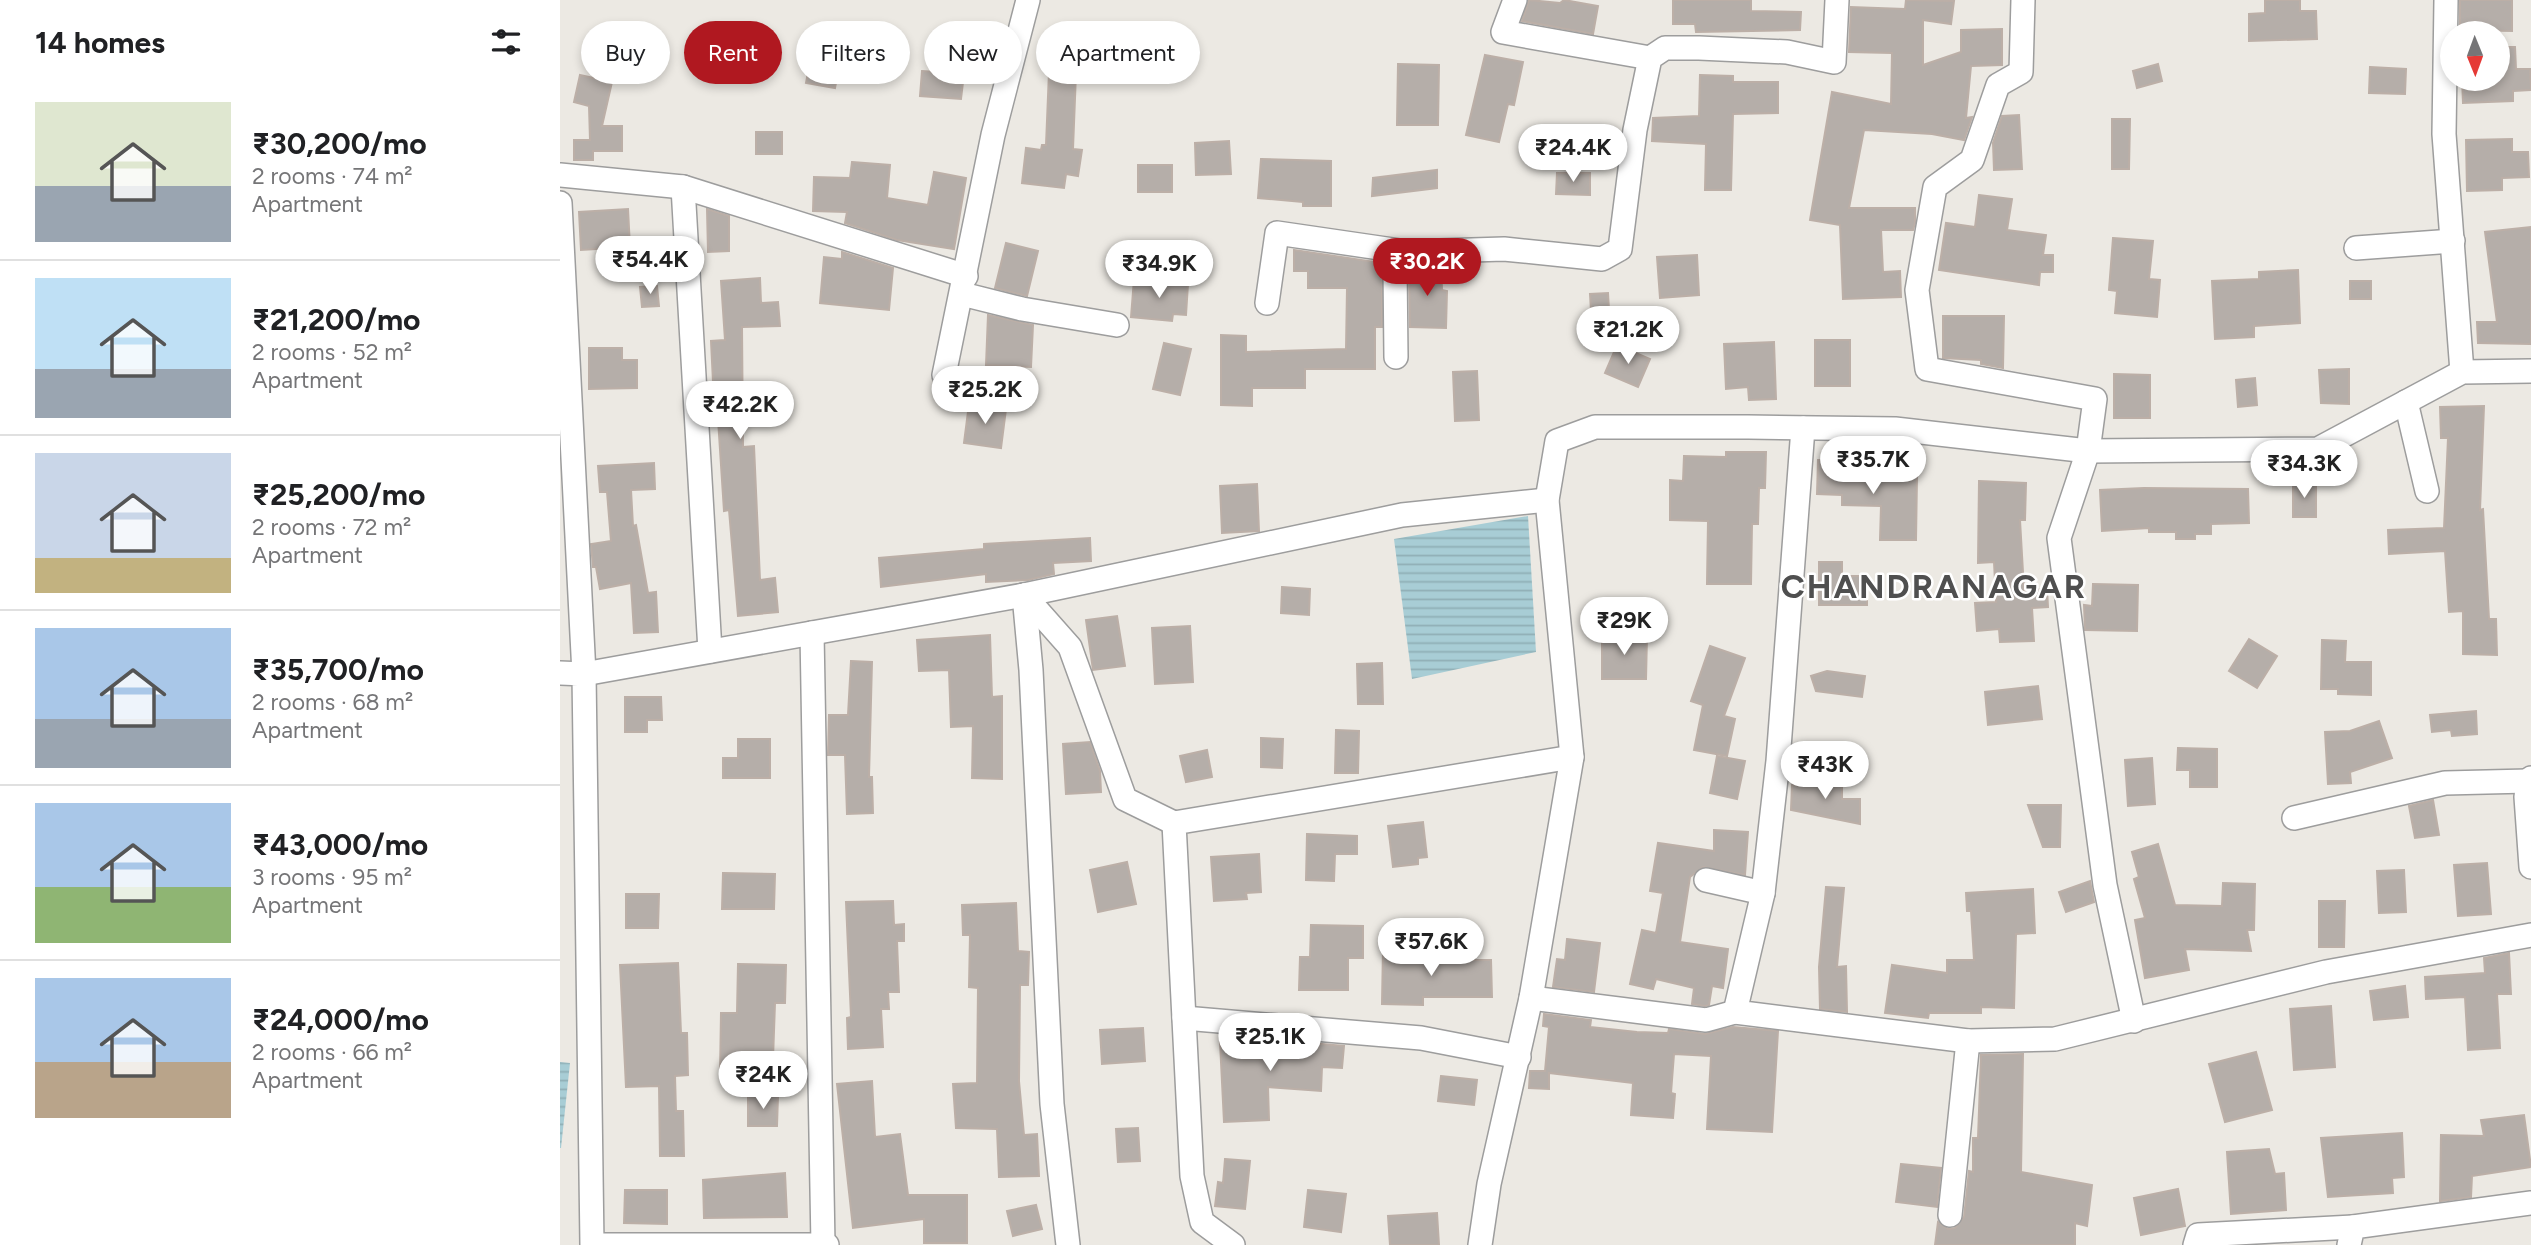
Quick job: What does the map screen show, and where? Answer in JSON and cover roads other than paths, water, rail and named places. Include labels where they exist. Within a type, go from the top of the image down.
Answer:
[{"type":"street","points":[[944,375],[993,135],[1028,0]]},
{"type":"street","points":[[1515,0],[1503,32],[1650,58],[1665,48],[1699,48],[1787,52],[1834,62],[1837,0]]},
{"type":"street","points":[[2023,0],[2021,72],[1998,85],[1972,160],[1935,187],[1917,290],[1927,369],[2095,399],[2088,451],[2059,538],[2105,885],[2134,1021]]},
{"type":"street","points":[[2446,0],[2444,134],[2462,372]]},
{"type":"street","points":[[1267,303],[1277,233],[1407,252],[1504,249],[1602,259],[1620,249],[1635,130],[1650,58]]},
{"type":"street","points":[[560,174],[683,187],[964,285],[1022,309],[1117,325]]},
{"type":"street","points":[[683,187],[710,651]]},
{"type":"street","points":[[560,203],[567,464],[584,674],[592,1245],[825,1245],[811,633]]},
{"type":"street","points":[[2356,248],[2452,241]]},
{"type":"street","points":[[1396,356],[1395,267],[1407,252]]},
{"type":"street","points":[[1480,1245],[1489,1184],[1531,998],[1572,757],[1546,500],[1557,441],[1595,427],[1803,428],[1895,429],[2088,451],[2319,449],[2462,372],[2531,371]]},
{"type":"street","points":[[2406,402],[2427,491]]},
{"type":"street","points":[[1735,1013],[1763,892],[1778,761],[1803,428]]},
{"type":"street","points":[[560,673],[584,674],[1024,595],[1402,515],[1546,500]]},
{"type":"street","points":[[1024,595],[1070,647],[1125,799],[1174,823],[1572,757]]},
{"type":"street","points":[[1024,595],[1031,670],[1052,1104],[1068,1245]]},
{"type":"street","points":[[2294,818],[2445,783],[2529,780],[2531,867]]},
{"type":"street","points":[[1174,823],[1192,1175],[1200,1234],[1233,1245]]},
{"type":"street","points":[[1706,880],[1763,892]]},
{"type":"street","points":[[1531,998],[1706,1020],[1735,1013],[1968,1041],[2055,1038],[2134,1021],[2326,972],[2531,935]]},
{"type":"street","points":[[1184,1018],[1421,1038],[1519,1056]]},
{"type":"street","points":[[1950,1215],[1968,1041]]},
{"type":"street","points":[[2195,1245],[2198,1235],[2351,1236],[2531,1203]]},
{"type":"water","points":[[1528,516],[1536,652],[1412,679],[1394,539]]},
{"type":"water","points":[[560,1062],[570,1063],[561,1148],[560,1148]]},
{"type":"district","name":"CHANDRANAGAR","points":[[1934,586]]}]
